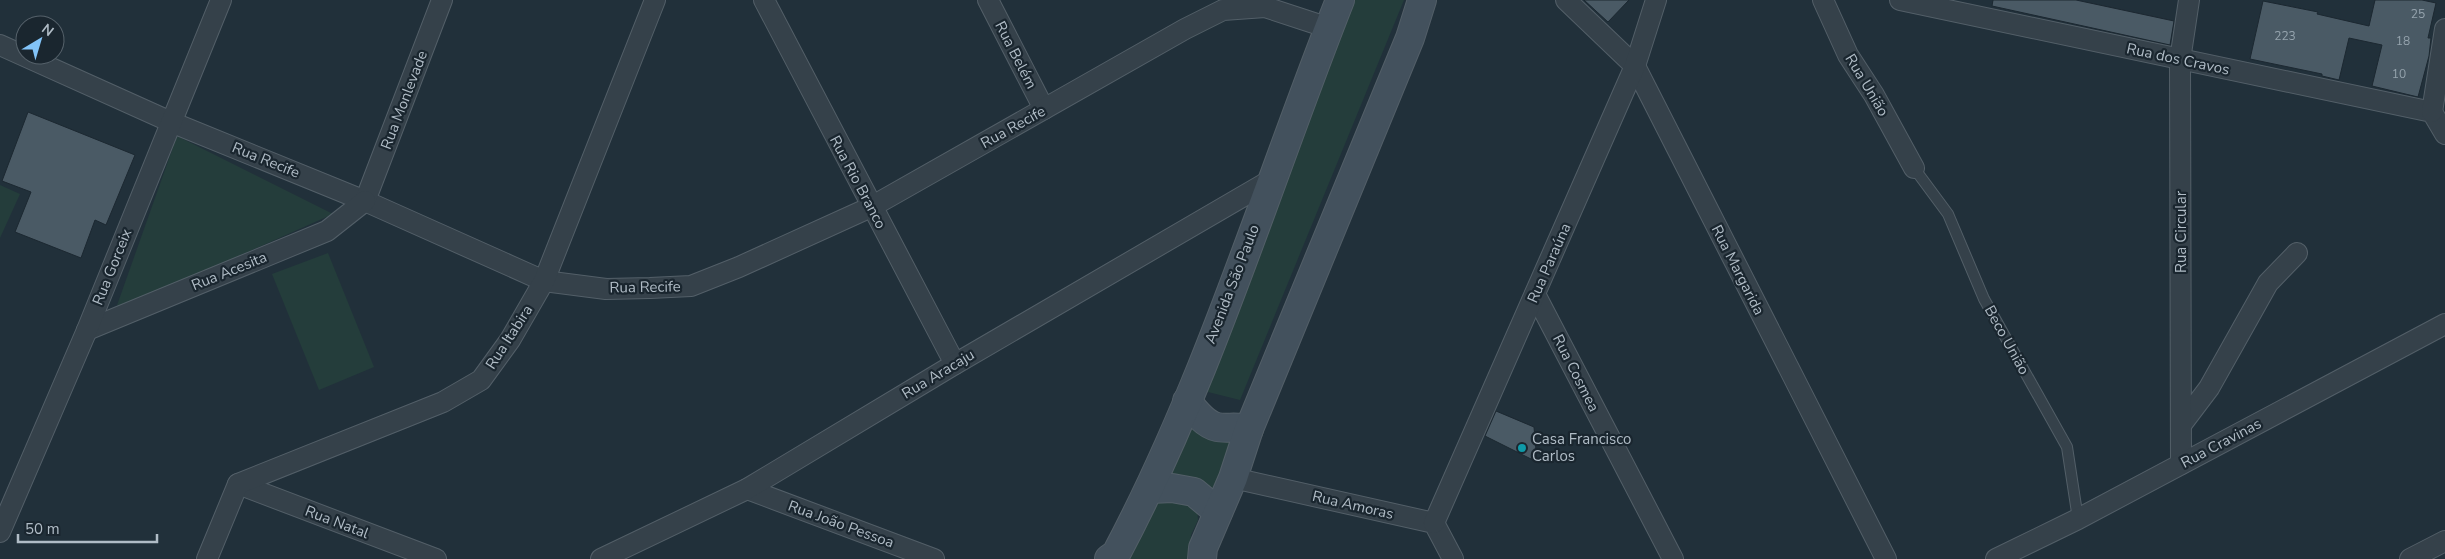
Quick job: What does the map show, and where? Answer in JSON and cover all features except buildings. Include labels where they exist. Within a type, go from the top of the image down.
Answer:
[{"type":"street","name":"Rua Gorceix","points":[[0,532],[87,330],[221,0]]},
{"type":"street","name":"Rua Monlevade","points":[[365,201],[442,0]]},
{"type":"street","name":"Rua Itabira","points":[[238,484],[442,402],[481,380],[510,340],[544,281],[655,0]]},
{"type":"street","name":"Rua Rio Branco","points":[[764,0],[870,207],[955,364]]},
{"type":"street","name":"Rua Belém","points":[[988,0],[1044,109]]},
{"type":"street","name":"Avenida São Paulo","points":[[1109,559],[1116,554],[1150,489],[1186,401],[1340,0]]},
{"type":"street","points":[[1202,559],[1203,548],[1233,478],[1249,429],[1410,38],[1422,0]]},
{"type":"street","name":"Rua Margarida","points":[[1566,0],[1634,66],[1886,559]]},
{"type":"street","name":"Rua Paraúna","points":[[1434,523],[1634,66],[1656,0]]},
{"type":"street","name":"Rua União","points":[[1823,0],[1848,55],[1874,96],[1914,168]]},
{"type":"street","name":"Rua dos Cravos","points":[[1900,0],[2180,60],[2439,109]]},
{"type":"street","name":"Rua Circular","points":[[2181,464],[2180,60],[2189,0]]},
{"type":"street","name":"Rua Recife","points":[[0,45],[171,122],[365,201],[544,281],[606,288],[691,286],[739,267],[870,207],[1184,29],[1220,5],[1265,6],[1329,28]]},
{"type":"street","points":[[2445,29],[2439,109],[2445,134]]},
{"type":"street","name":"Rua Aracaju","points":[[600,559],[747,489],[955,364],[1271,180]]},
{"type":"street","name":"Rua Acesita","points":[[87,330],[327,231],[365,201]]},
{"type":"street","points":[[2181,425],[2210,388],[2268,283],[2297,253]]},
{"type":"street","name":"Rua Cosmea","points":[[1535,294],[1673,559]]},
{"type":"street","name":"Rua Cravinas","points":[[1996,559],[2078,519],[2445,324]]},
{"type":"street","points":[[1186,401],[1199,416],[1217,427],[1236,426],[1249,429]]},
{"type":"street","name":"Rua Amoras","points":[[1233,478],[1434,523]]},
{"type":"street","points":[[207,559],[238,484]]},
{"type":"street","name":"Rua Natal","points":[[238,484],[436,559]]},
{"type":"street","points":[[1150,489],[1172,488],[1194,492],[1218,512]]},
{"type":"street","name":"Rua João Pessoa","points":[[747,489],[934,559]]},
{"type":"street","points":[[1434,523],[1453,559]]},
{"type":"street","points":[[2410,559],[2445,541]]},
{"type":"lane","name":"Beco União","points":[[1914,168],[1948,214],[1984,299],[2067,447],[2078,519]]},
{"type":"green space","points":[[1354,0],[1404,0],[1240,400],[1204,391]]},
{"type":"green space","points":[[177,136],[333,214],[115,311]]},
{"type":"green space","points":[[0,185],[20,194],[0,238]]},
{"type":"green space","points":[[328,253],[374,367],[319,390],[272,274]]},
{"type":"green space","points":[[1186,415],[1239,437],[1215,494],[1161,479]]},
{"type":"green space","points":[[1169,496],[1197,508],[1198,520],[1191,535],[1189,559],[1119,559],[1151,500]]},
{"type":"place","name":"Casa Francisco Carlos","points":[[1522,448]]}]
